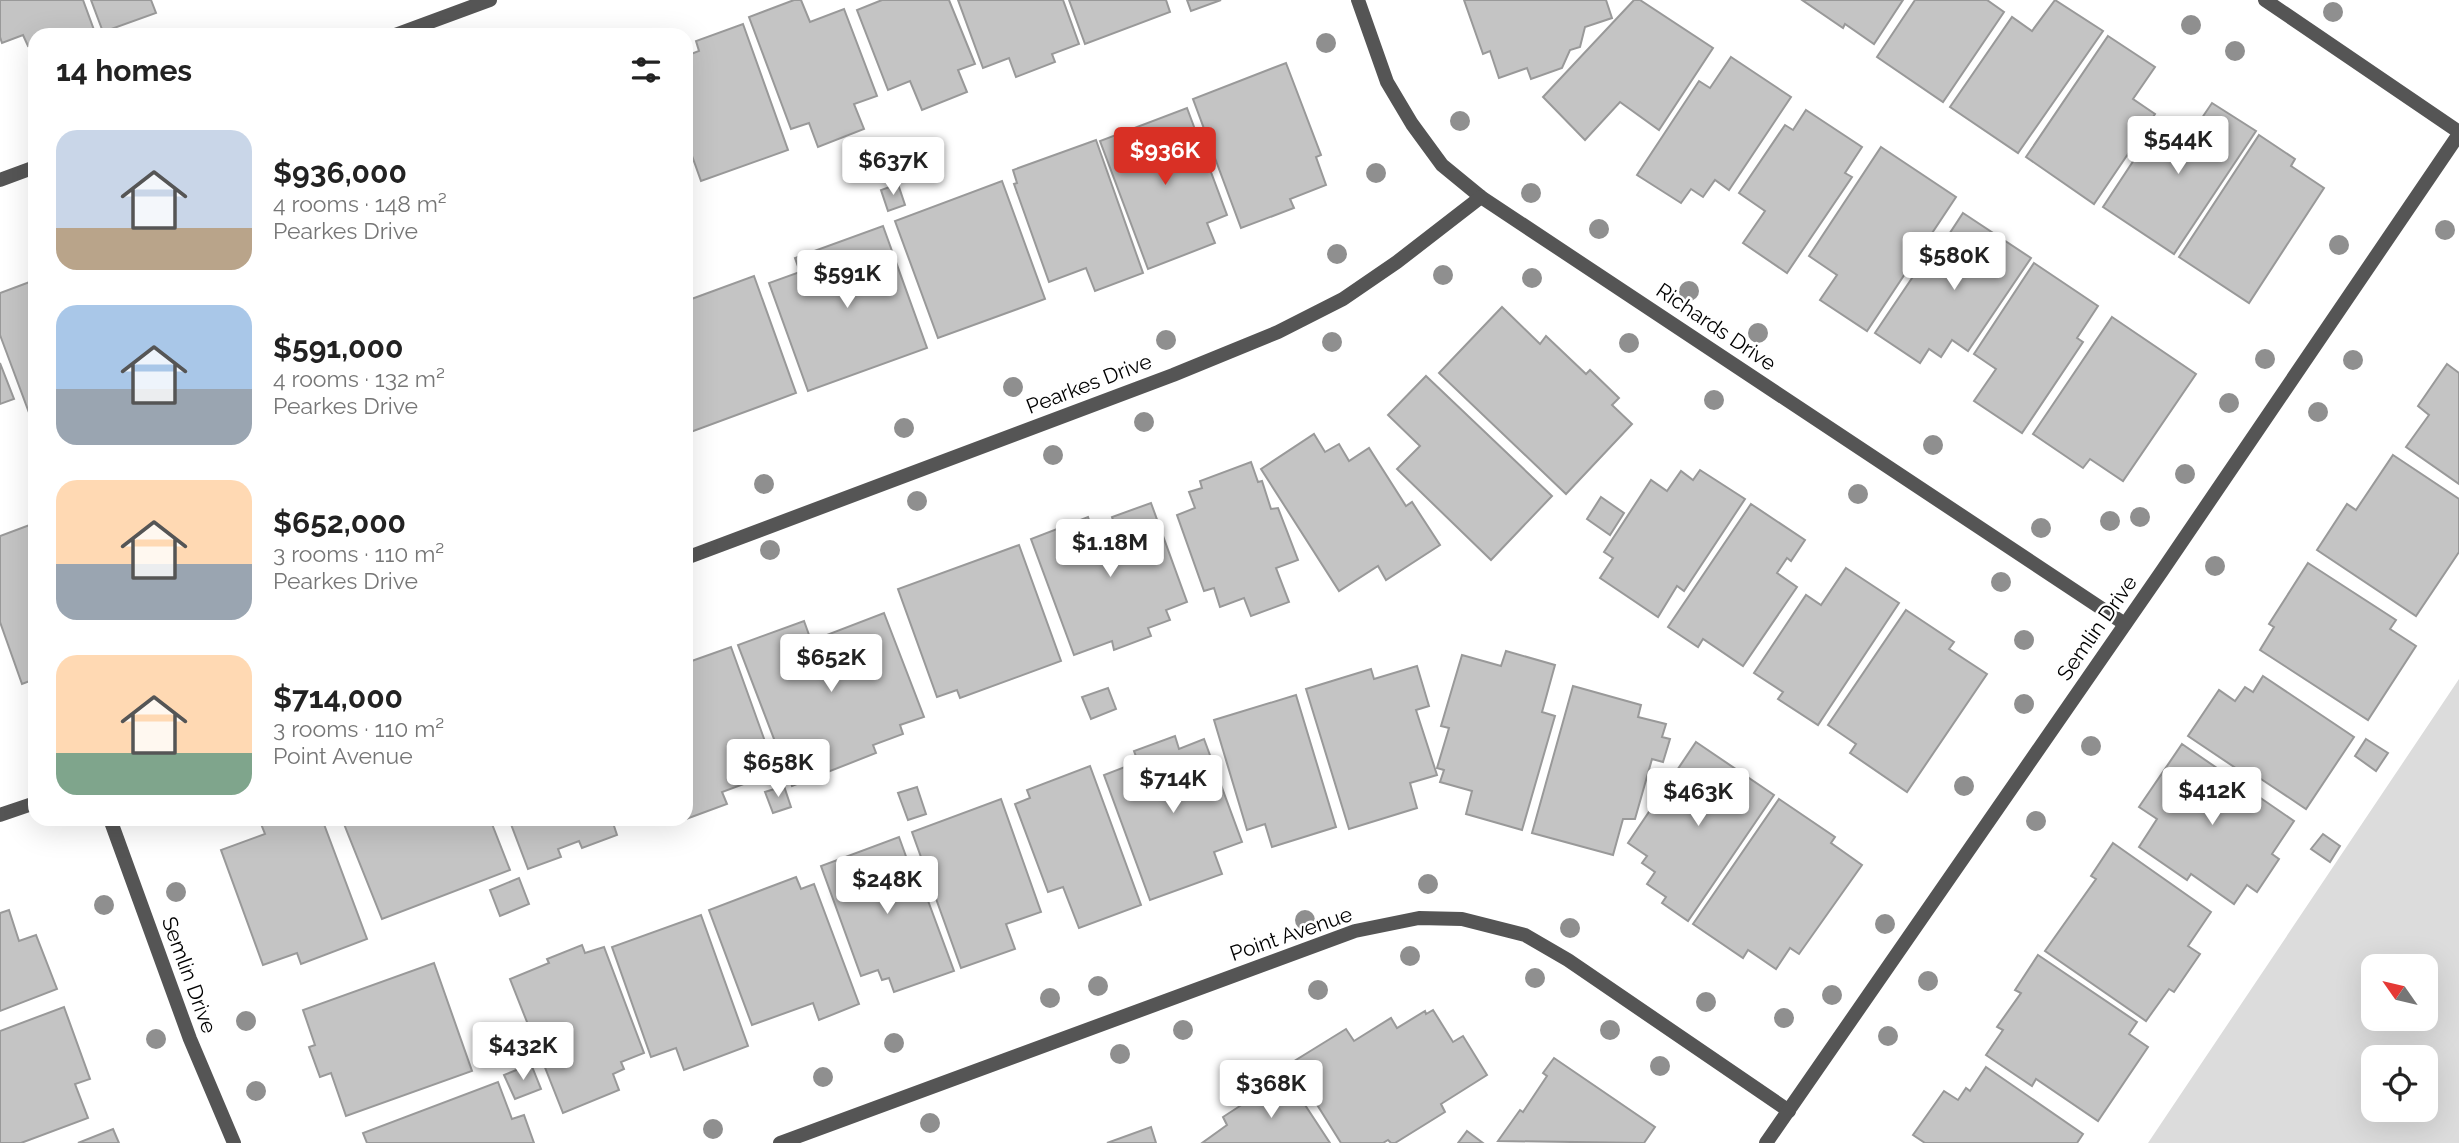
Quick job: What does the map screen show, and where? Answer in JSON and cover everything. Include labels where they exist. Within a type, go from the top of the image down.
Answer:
[{"type":"street","points":[[413,28],[490,0]]},
{"type":"street","name":"Richards Drive","points":[[1358,0],[1387,82],[1412,124],[1442,165],[1480,197],[2125,624]]},
{"type":"street","points":[[2265,0],[2459,133]]},
{"type":"street","name":"Semlin Drive","points":[[1766,1143],[2125,624],[2459,133]]},
{"type":"street","points":[[0,180],[28,170]]},
{"type":"street","name":"Pearkes Drive","points":[[693,555],[1173,375],[1278,332],[1343,299],[1397,262],[1480,197]]},
{"type":"street","points":[[0,815],[28,805]]},
{"type":"street","name":"Semlin Drive","points":[[113,826],[190,1039],[234,1143]]},
{"type":"street","name":"Point Avenue","points":[[780,1143],[1355,932],[1419,918],[1462,919],[1525,935],[1568,960],[1789,1111]]},
{"type":"shaded area","points":[[2459,679],[2459,1143],[2148,1143]]},
{"type":"building","points":[[0,0],[83,0],[93,28],[28,28],[28,46],[23,35],[2,43]]},
{"type":"building","points":[[91,0],[151,0],[156,13],[114,28],[102,28]]},
{"type":"building","points":[[794,0],[801,0],[810,22],[844,9],[877,96],[854,104],[864,129],[818,147],[809,123],[791,129],[749,17]]},
{"type":"building","points":[[882,0],[949,0],[975,64],[958,70],[967,92],[922,110],[910,81],[888,90],[857,10]]},
{"type":"building","points":[[958,0],[1063,0],[1079,44],[1052,54],[1055,62],[1016,77],[1009,58],[983,68]]},
{"type":"building","points":[[1069,0],[1166,0],[1170,12],[1085,44]]},
{"type":"building","points":[[1187,0],[1221,0],[1191,11]]},
{"type":"building","points":[[1464,0],[1606,0],[1612,18],[1585,27],[1580,47],[1570,50],[1562,68],[1531,79],[1527,68],[1499,78],[1490,51],[1483,54]]},
{"type":"building","points":[[1634,0],[1640,0],[1713,48],[1659,130],[1620,102],[1585,140],[1543,97]]},
{"type":"building","points":[[1802,0],[1903,0],[1874,44],[1845,24],[1843,28]]},
{"type":"building","points":[[1915,0],[1987,0],[2004,12],[1943,102],[1877,57]]},
{"type":"building","points":[[2055,0],[2103,31],[2018,153],[1950,107],[2012,17],[2032,31]]},
{"type":"building","points":[[743,24],[788,150],[701,181],[693,159],[693,53],[699,51],[696,41]]},
{"type":"building","points":[[2108,36],[2155,67],[2133,99],[2155,114],[2094,204],[2026,157]]},
{"type":"building","points":[[1731,57],[1791,97],[1729,190],[1715,180],[1703,197],[1691,189],[1681,203],[1637,175],[1699,81],[1710,88]]},
{"type":"building","points":[[1286,63],[1321,155],[1316,157],[1326,185],[1290,199],[1294,208],[1241,228],[1193,99]]},
{"type":"building","points":[[2212,103],[2256,131],[2174,254],[2103,207],[2161,119],[2189,137]]},
{"type":"building","points":[[1187,108],[1227,215],[1207,223],[1215,243],[1148,269],[1100,141]]},
{"type":"building","points":[[1806,110],[1862,147],[1845,173],[1852,177],[1787,273],[1743,243],[1765,211],[1739,193],[1785,125],[1793,130]]},
{"type":"building","points":[[2259,135],[2295,159],[2291,166],[2324,188],[2249,303],[2179,257]]},
{"type":"building","points":[[1096,140],[1143,273],[1095,291],[1086,268],[1049,282],[1014,184],[1017,183],[1013,170]]},
{"type":"building","points":[[1881,147],[1956,197],[1867,331],[1820,300],[1837,275],[1809,256]]},
{"type":"building","points":[[1002,181],[1045,299],[938,338],[895,221]]},
{"type":"building","points":[[898,184],[905,205],[888,211],[881,190]]},
{"type":"building","points":[[1963,213],[2031,258],[1968,351],[1952,340],[1941,357],[1929,349],[1920,363],[1875,333],[1937,241],[1942,245]]},
{"type":"building","points":[[883,226],[927,348],[808,391],[769,283],[800,272],[795,258]]},
{"type":"building","points":[[2034,263],[2098,306],[2077,338],[2083,342],[2022,433],[1974,401],[1996,369],[1974,354]]},
{"type":"building","points":[[754,276],[796,393],[693,431],[693,298]]},
{"type":"building","points":[[28,283],[28,410],[0,335],[0,293]]},
{"type":"building","points":[[1502,307],[1540,344],[1546,336],[1586,374],[1590,370],[1619,398],[1612,405],[1632,424],[1566,494],[1439,373]]},
{"type":"building","points":[[2112,317],[2196,374],[2123,481],[2090,459],[2083,468],[2033,434]]},
{"type":"building","points":[[0,363],[14,399],[0,404]]},
{"type":"building","points":[[2447,364],[2459,373],[2459,484],[2406,447],[2429,415],[2418,406]]},
{"type":"building","points":[[1426,376],[1552,496],[1491,560],[1397,469],[1420,446],[1388,415]]},
{"type":"building","points":[[1314,434],[1325,452],[1339,444],[1349,461],[1369,448],[1406,506],[1412,502],[1440,545],[1386,580],[1378,566],[1339,591],[1261,469]]},
{"type":"building","points":[[2393,455],[2459,499],[2459,552],[2416,616],[2317,550],[2347,504],[2356,510]]},
{"type":"building","points":[[1251,462],[1258,482],[1262,481],[1271,509],[1278,508],[1298,560],[1276,568],[1289,602],[1251,616],[1244,598],[1220,607],[1214,588],[1204,591],[1177,515],[1195,508],[1189,492],[1202,488],[1200,481]]},
{"type":"building","points":[[1700,470],[1745,499],[1684,591],[1677,586],[1658,617],[1600,578],[1613,558],[1604,552],[1651,480],[1667,491],[1681,471],[1693,480]]},
{"type":"building","points":[[1601,497],[1624,513],[1610,535],[1587,519]]},
{"type":"building","points":[[1151,503],[1187,602],[1166,610],[1170,620],[1148,628],[1151,636],[1114,650],[1112,641],[1074,655],[1031,539],[1088,517],[1094,534],[1115,526],[1112,517]]},
{"type":"building","points":[[1751,504],[1805,540],[1791,561],[1787,558],[1777,573],[1797,587],[1743,666],[1703,639],[1698,647],[1668,627]]},
{"type":"building","points":[[28,526],[28,682],[22,684],[0,622],[0,536]]},
{"type":"building","points":[[1019,545],[1061,661],[960,698],[957,690],[937,697],[898,589]]},
{"type":"building","points":[[2308,563],[2396,620],[2390,629],[2416,646],[2368,720],[2260,650],[2274,627],[2269,624]]},
{"type":"building","points":[[1846,568],[1899,603],[1818,725],[1778,699],[1783,692],[1754,673],[1806,595],[1821,605]]},
{"type":"building","points":[[1906,610],[1954,642],[1949,649],[1987,674],[1907,792],[1850,753],[1856,744],[1828,725]]},
{"type":"building","points":[[884,613],[924,717],[900,725],[903,734],[873,745],[876,753],[792,786],[738,645],[804,621],[817,657],[830,652],[824,636]]},
{"type":"building","points":[[731,647],[776,772],[722,792],[727,804],[693,816],[693,661]]},
{"type":"building","points":[[1506,651],[1555,665],[1542,712],[1555,716],[1522,830],[1466,814],[1472,791],[1440,782],[1444,770],[1437,768],[1449,728],[1441,726],[1462,655],[1501,666]]},
{"type":"building","points":[[1417,666],[1429,706],[1416,710],[1437,775],[1410,783],[1417,808],[1349,829],[1306,689],[1371,669],[1374,679]]},
{"type":"building","points":[[2263,676],[2354,737],[2306,809],[2258,777],[2255,781],[2188,736],[2219,690],[2235,701],[2245,687],[2253,692]]},
{"type":"building","points":[[1573,686],[1641,705],[1638,717],[1666,724],[1662,737],[1670,739],[1663,762],[1652,759],[1635,819],[1623,819],[1613,855],[1532,833]]},
{"type":"building","points":[[1108,688],[1116,709],[1091,719],[1082,697]]},
{"type":"building","points":[[1296,695],[1336,827],[1272,847],[1265,824],[1247,830],[1214,720]]},
{"type":"building","points":[[1175,736],[1179,749],[1204,739],[1242,842],[1214,852],[1222,874],[1150,900],[1104,775],[1138,762],[1134,751]]},
{"type":"building","points":[[2366,739],[2388,753],[2376,771],[2355,756]]},
{"type":"building","points":[[1696,742],[1774,795],[1688,921],[1662,903],[1666,897],[1647,884],[1655,872],[1642,863],[1647,856],[1628,843]]},
{"type":"building","points":[[2182,744],[2294,821],[2272,854],[2279,859],[2257,892],[2247,885],[2234,904],[2191,874],[2187,880],[2139,847],[2157,819],[2139,807]]},
{"type":"building","points":[[1090,766],[1141,905],[1079,928],[1063,887],[1048,892],[1015,804],[1030,798],[1027,790]]},
{"type":"building","points":[[784,786],[791,807],[773,813],[765,792]]},
{"type":"building","points":[[917,787],[926,814],[908,820],[898,793]]},
{"type":"building","points":[[1001,799],[1041,912],[1006,924],[1015,949],[961,968],[912,832]]},
{"type":"building","points":[[1779,799],[1835,837],[1831,843],[1862,865],[1799,954],[1790,948],[1776,969],[1748,950],[1743,958],[1693,924]]},
{"type":"building","points":[[262,826],[325,826],[367,939],[301,964],[297,953],[263,965],[221,850],[265,834]]},
{"type":"building","points":[[345,826],[493,826],[510,870],[382,919]]},
{"type":"building","points":[[512,826],[614,826],[617,835],[582,848],[579,841],[558,849],[561,857],[528,869]]},
{"type":"building","points":[[2323,834],[2340,846],[2330,862],[2311,849]]},
{"type":"building","points":[[899,837],[912,873],[917,871],[954,971],[894,992],[889,978],[882,980],[878,970],[861,976],[821,866]]},
{"type":"building","points":[[2113,843],[2211,912],[2188,946],[2200,954],[2174,992],[2169,989],[2146,1021],[2045,951],[2096,879],[2091,876]]},
{"type":"building","points":[[796,877],[801,889],[814,884],[859,1004],[819,1020],[813,1003],[752,1025],[709,910]]},
{"type":"building","points":[[519,878],[529,904],[500,916],[490,890]]},
{"type":"building","points":[[9,910],[19,941],[36,935],[57,989],[0,1011],[0,913]]},
{"type":"building","points":[[701,915],[748,1046],[684,1070],[676,1048],[651,1057],[612,947]]},
{"type":"building","points":[[582,945],[585,953],[604,947],[644,1053],[621,1062],[624,1069],[613,1074],[619,1090],[563,1113],[510,979],[549,963],[547,959]]},
{"type":"building","points":[[2038,955],[2137,1022],[2129,1034],[2148,1047],[2098,1121],[2036,1079],[2032,1086],[1986,1055],[2003,1030],[1997,1027],[2021,993],[2015,990]]},
{"type":"building","points":[[434,963],[472,1071],[346,1116],[331,1073],[320,1077],[309,1047],[315,1045],[303,1010]]},
{"type":"building","points":[[64,1007],[90,1079],[75,1084],[88,1118],[21,1143],[0,1143],[0,1031]]},
{"type":"building","points":[[1433,1010],[1453,1042],[1463,1036],[1487,1075],[1441,1104],[1445,1112],[1395,1143],[1388,1140],[1383,1143],[1341,1143],[1291,1063],[1346,1029],[1354,1041],[1391,1018],[1397,1028],[1425,1011],[1426,1014]]},
{"type":"building","points":[[1554,1058],[1655,1127],[1644,1143],[1498,1141],[1520,1110],[1523,1112],[1547,1076],[1543,1073]]},
{"type":"building","points":[[531,1064],[541,1089],[515,1099],[504,1075]]},
{"type":"building","points":[[1986,1067],[2083,1134],[2077,1143],[1925,1143],[1913,1135],[1944,1091],[1958,1100],[1966,1088],[1970,1091]]},
{"type":"building","points":[[1286,1076],[1330,1143],[1202,1143],[1227,1125],[1223,1117]]},
{"type":"building","points":[[498,1082],[512,1119],[524,1115],[534,1143],[367,1143],[363,1133]]},
{"type":"building","points":[[1151,1127],[1156,1143],[1107,1143]]},
{"type":"building","points":[[113,1129],[119,1143],[78,1143]]},
{"type":"building","points":[[1467,1131],[1483,1143],[1458,1143]]}]
